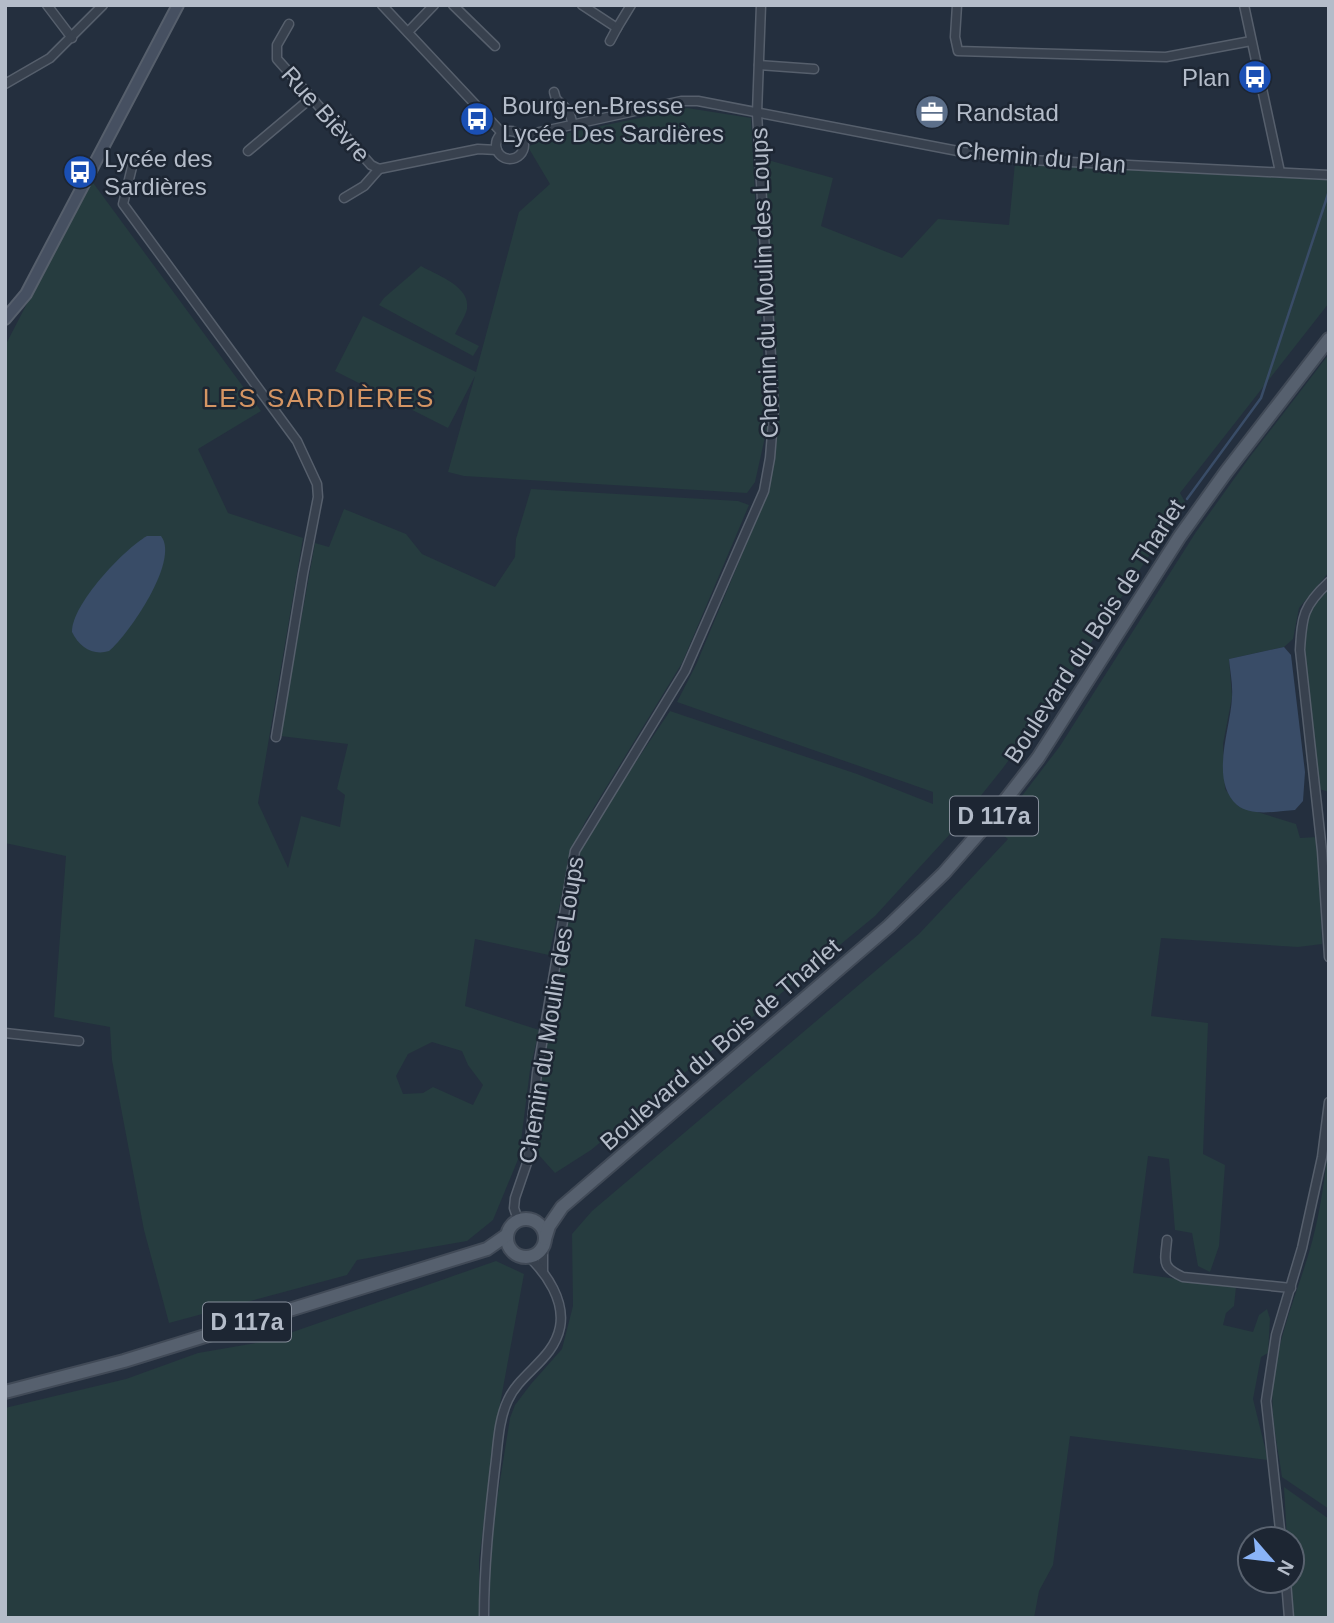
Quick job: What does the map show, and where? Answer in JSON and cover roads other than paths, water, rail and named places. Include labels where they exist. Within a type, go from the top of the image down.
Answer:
[{"type":"main road","points":[[5,309],[23,292],[172,5]]},
{"type":"main road","points":[[5,318],[26,294],[178,5]]},
{"type":"main road","name":"Boulevard du Bois de Tharlet","points":[[544,1243],[549,1226],[562,1207],[889,926],[944,873],[986,825],[1038,758],[1180,536],[1329,339]]},
{"type":"main road","name":"Boulevard du Bois de Tharlet","points":[[533,1220],[562,1207]]},
{"type":"main road","points":[[517,1220],[533,1220],[544,1229],[544,1243],[539,1252],[528,1257],[517,1255],[509,1247],[509,1229],[517,1220]]},
{"type":"main road","name":"D 117a","points":[[5,1392],[124,1361],[487,1249],[507,1235]]},
{"type":"main road","name":"D 117a","points":[[487,1249],[512,1251]]},
{"type":"street","points":[[47,5],[72,38]]},
{"type":"street","points":[[5,84],[50,58],[103,5]]},
{"type":"street","points":[[382,5],[503,134]]},
{"type":"street","points":[[408,32],[435,5]]},
{"type":"street","points":[[453,5],[495,46]]},
{"type":"street","points":[[582,5],[617,28]]},
{"type":"street","points":[[610,41],[631,5]]},
{"type":"street","name":"Chemin du Moulin des Loups","points":[[517,1220],[515,1198],[528,1160],[537,1073],[575,851],[685,671],[764,491],[771,458],[774,409],[757,113],[761,5]]},
{"type":"street","points":[[957,5],[955,37],[958,51],[1166,57],[1251,41]]},
{"type":"street","points":[[1244,5],[1280,172]]},
{"type":"street","name":"Rue Bièvre","points":[[289,24],[277,45],[276,59],[371,165],[379,169],[478,149],[497,150]]},
{"type":"street","points":[[759,65],[814,69]]},
{"type":"street","points":[[554,92],[556,99],[569,111],[573,125]]},
{"type":"street","points":[[248,151],[311,98]]},
{"type":"street","name":"Chemin du Plan","points":[[520,136],[681,101],[698,101],[962,152],[1017,159],[1069,164],[1329,175]]},
{"type":"street","points":[[524,146],[520,136],[512,132],[503,134],[498,140],[497,150],[510,159],[520,155],[524,146],[543,131]]},
{"type":"street","points":[[133,163],[123,204],[297,441],[317,484],[318,497],[276,737]]},
{"type":"street","points":[[344,198],[364,186],[379,169]]},
{"type":"street","points":[[1329,582],[1306,608],[1301,620],[1300,650],[1322,851],[1329,957]]},
{"type":"street","points":[[5,1033],[79,1041]]},
{"type":"street","points":[[1279,1525],[1266,1401],[1276,1335],[1302,1248],[1322,1157],[1329,1102]]},
{"type":"street","points":[[1167,1240],[1165,1264],[1169,1271],[1183,1277],[1291,1288]]},
{"type":"street","points":[[543,1270],[544,1243]]},
{"type":"street","points":[[484,1618],[485,1553],[502,1415],[512,1391],[545,1356],[556,1340],[560,1326],[557,1300],[543,1270],[528,1257]]},
{"type":"street","points":[[1287,1595],[1289,1618]]},
{"type":"water","points":[[147,536],[161,536],[165,547],[164,562],[150,596],[109,651],[87,649],[78,642],[72,632],[80,607],[113,565]]},
{"type":"water","points":[[1284,647],[1291,655],[1305,772],[1303,801],[1295,810],[1250,811],[1237,805],[1224,782],[1224,753],[1232,692],[1229,659]]},
{"type":"waterway","points":[[1187,499],[1261,398],[1329,191]]},
{"type":"place","name":"Plan","points":[[1255,77]]},
{"type":"place","name":"Randstad","points":[[932,112]]},
{"type":"place","name":"Bourg-en-Bresse Lycée Des Sardières","points":[[477,119]]},
{"type":"place","name":"Lycée des Sardières","points":[[80,172]]},
{"type":"district","name":"LES SARDIÈRES","points":[[319,398]]}]
